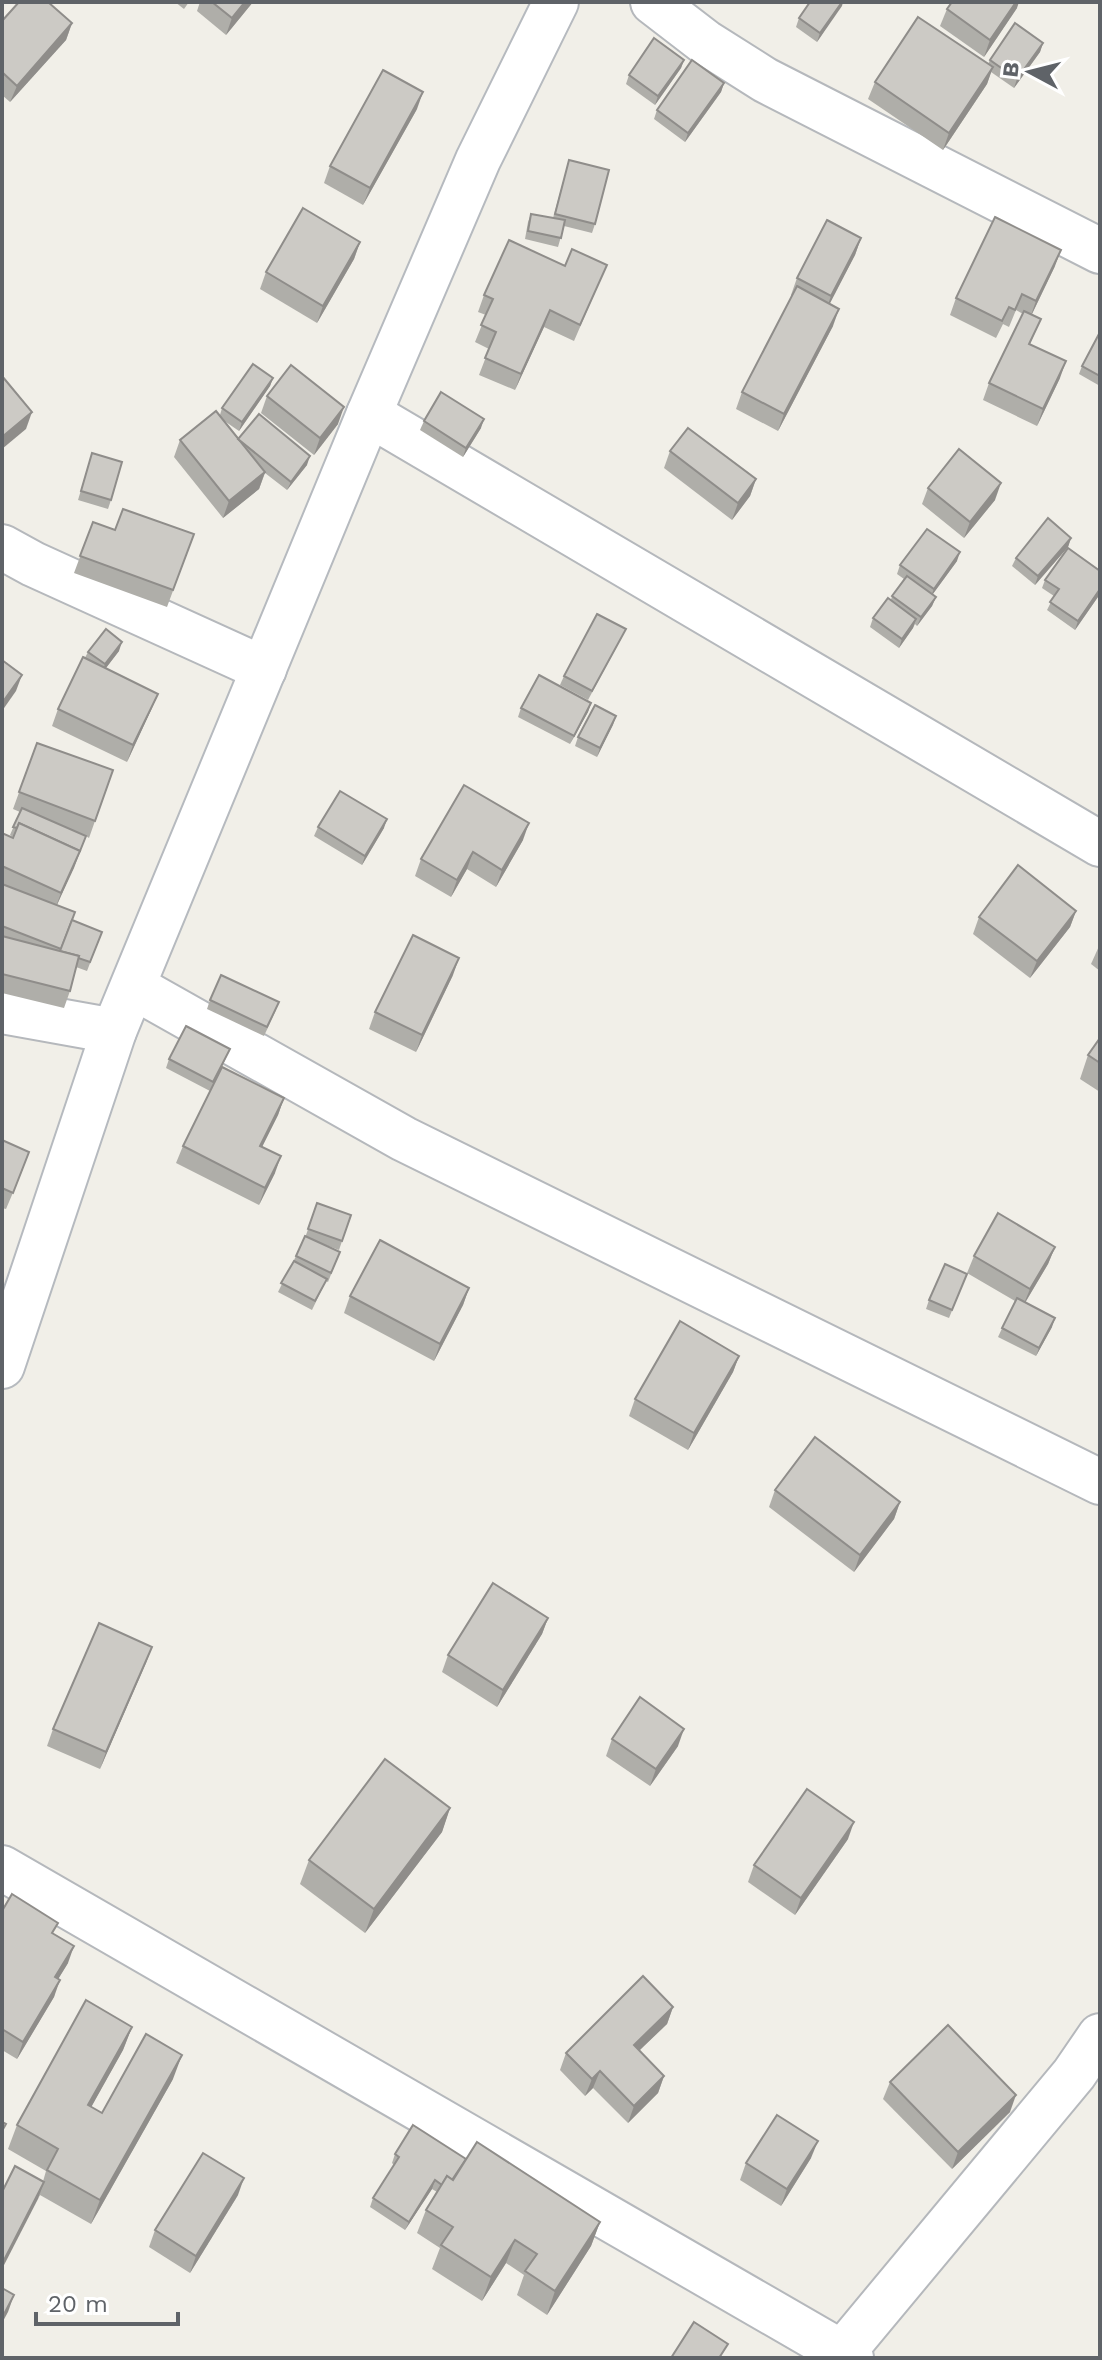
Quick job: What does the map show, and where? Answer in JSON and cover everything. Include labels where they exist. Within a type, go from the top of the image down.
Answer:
[{"type":"street","points":[[2,1366],[114,1031],[369,414],[478,160],[556,2]]},
{"type":"street","points":[[653,2],[705,42],[765,80],[1098,245]]},
{"type":"street","points":[[369,414],[1100,844]]},
{"type":"street","points":[[2,547],[264,669]]},
{"type":"street","points":[[134,987],[404,1139],[1100,1482]]},
{"type":"street","points":[[2,1011],[114,1031]]},
{"type":"street","points":[[2,1868],[847,2355],[1074,2074],[1100,2036]]},
{"type":"building","points":[[19,2],[48,2],[72,23],[17,86],[2,72],[2,21]]},
{"type":"building","points":[[212,2],[245,2],[232,18]]},
{"type":"building","points":[[810,2],[842,2],[820,33],[799,18]]},
{"type":"building","points":[[952,2],[1016,2],[990,40],[947,9]]},
{"type":"building","points":[[918,17],[993,67],[949,133],[875,82]]},
{"type":"building","points":[[1015,23],[1043,43],[1017,79],[990,60]]},
{"type":"building","points":[[654,38],[684,60],[658,96],[629,75]]},
{"type":"building","points":[[692,60],[724,83],[688,133],[657,110]]},
{"type":"building","points":[[383,70],[423,92],[370,188],[330,166]]},
{"type":"building","points":[[569,160],[609,170],[595,224],[555,214]]},
{"type":"building","points":[[303,208],[360,242],[323,306],[266,272]]},
{"type":"building","points":[[531,214],[565,220],[561,238],[528,231]]},
{"type":"building","points":[[995,217],[1061,250],[1036,301],[1022,294],[1015,310],[1009,307],[1002,321],[956,298]]},
{"type":"building","points":[[827,220],[861,238],[831,296],[797,278]]},
{"type":"building","points":[[509,240],[565,266],[572,249],[607,265],[580,325],[550,310],[521,374],[485,358],[496,332],[481,325],[493,299],[484,295]]},
{"type":"building","points":[[797,286],[839,309],[784,414],[742,392]]},
{"type":"building","points":[[1024,311],[1041,319],[1029,344],[1066,361],[1043,409],[989,383]]},
{"type":"building","points":[[1100,332],[1100,376],[1082,366]]},
{"type":"building","points":[[253,364],[273,378],[242,422],[222,408]]},
{"type":"building","points":[[291,365],[344,407],[320,438],[267,396]]},
{"type":"building","points":[[2,376],[32,412],[2,437]]},
{"type":"building","points":[[441,392],[484,419],[466,448],[424,421]]},
{"type":"building","points":[[216,411],[265,472],[229,501],[180,440]]},
{"type":"building","points":[[259,414],[310,456],[291,482],[238,439]]},
{"type":"building","points":[[688,428],[756,479],[738,503],[670,451]]},
{"type":"building","points":[[959,449],[1001,483],[970,522],[928,488]]},
{"type":"building","points":[[92,453],[122,462],[111,500],[81,491]]},
{"type":"building","points":[[123,509],[194,534],[173,590],[80,556],[93,522],[115,530]]},
{"type":"building","points":[[1048,518],[1071,538],[1038,576],[1016,558]]},
{"type":"building","points":[[927,529],[960,552],[934,589],[900,565]]},
{"type":"building","points":[[1068,548],[1100,571],[1100,589],[1078,621],[1050,602],[1059,589],[1045,580]]},
{"type":"building","points":[[907,576],[936,597],[921,617],[892,596]]},
{"type":"building","points":[[888,598],[916,619],[902,639],[873,618]]},
{"type":"building","points":[[597,614],[626,629],[592,691],[564,676]]},
{"type":"building","points":[[106,629],[122,642],[105,664],[88,652]]},
{"type":"building","points":[[83,657],[158,694],[133,745],[58,709]]},
{"type":"building","points":[[2,660],[22,675],[2,703]]},
{"type":"building","points":[[539,675],[591,703],[574,736],[521,708]]},
{"type":"building","points":[[595,705],[616,716],[600,748],[578,737]]},
{"type":"building","points":[[37,743],[113,770],[95,821],[19,792]]},
{"type":"building","points":[[464,785],[529,823],[502,870],[473,852],[457,880],[421,859]]},
{"type":"building","points":[[340,791],[387,819],[365,856],[318,827]]},
{"type":"building","points":[[22,808],[86,836],[80,851],[19,823],[17,828],[13,827]]},
{"type":"building","points":[[19,823],[80,851],[61,893],[2,866],[2,833],[13,838]]},
{"type":"building","points":[[1018,865],[1076,911],[1037,961],[979,917]]},
{"type":"building","points":[[2,884],[75,912],[61,949],[2,926]]},
{"type":"building","points":[[72,920],[102,932],[90,962],[60,951]]},
{"type":"building","points":[[413,935],[459,958],[422,1035],[375,1012]]},
{"type":"building","points":[[2,936],[79,956],[70,991],[2,974]]},
{"type":"building","points":[[221,975],[279,1002],[267,1027],[210,1000]]},
{"type":"building","points":[[186,1026],[230,1049],[213,1082],[169,1059]]},
{"type":"building","points":[[1100,1038],[1100,1063],[1088,1055]]},
{"type":"building","points":[[222,1067],[284,1098],[260,1146],[281,1156],[265,1188],[183,1146]]},
{"type":"building","points":[[2,1140],[29,1152],[13,1193],[2,1188]]},
{"type":"building","points":[[317,1203],[351,1215],[342,1241],[308,1229]]},
{"type":"building","points":[[998,1213],[1055,1247],[1030,1289],[974,1256]]},
{"type":"building","points":[[305,1236],[340,1252],[331,1273],[296,1256]]},
{"type":"building","points":[[380,1240],[469,1288],[440,1344],[350,1296]]},
{"type":"building","points":[[294,1261],[327,1279],[315,1301],[281,1283]]},
{"type":"building","points":[[945,1264],[967,1274],[952,1310],[929,1300]]},
{"type":"building","points":[[1017,1298],[1055,1318],[1039,1348],[1002,1328]]},
{"type":"building","points":[[680,1321],[739,1356],[694,1433],[635,1399]]},
{"type":"building","points":[[815,1437],[900,1502],[860,1555],[775,1490]]},
{"type":"building","points":[[493,1583],[548,1618],[503,1690],[448,1655]]},
{"type":"building","points":[[99,1623],[152,1647],[106,1752],[53,1729]]},
{"type":"building","points":[[640,1697],[684,1729],[656,1769],[612,1739]]},
{"type":"building","points":[[385,1759],[450,1808],[374,1909],[309,1860]]},
{"type":"building","points":[[807,1789],[854,1822],[801,1898],[754,1865]]},
{"type":"building","points":[[12,1894],[58,1923],[52,1933],[74,1946],[55,1977],[60,1980],[23,2042],[2,2029],[2,1911]]},
{"type":"building","points":[[643,1976],[673,2007],[634,2045],[664,2076],[634,2106],[600,2071],[592,2079],[566,2053]]},
{"type":"building","points":[[86,2000],[132,2027],[88,2105],[102,2113],[146,2034],[182,2055],[100,2200],[47,2170],[58,2149],[17,2125]]},
{"type":"building","points":[[948,2025],[1016,2095],[958,2152],[890,2082]]},
{"type":"building","points":[[777,2115],[818,2141],[787,2189],[746,2163]]},
{"type":"building","points":[[413,2125],[466,2159],[452,2180],[447,2176],[442,2185],[435,2180],[409,2222],[373,2198],[399,2157],[395,2154]]},
{"type":"building","points":[[477,2142],[600,2222],[555,2291],[525,2271],[537,2254],[515,2240],[491,2277],[441,2245],[453,2227],[426,2210],[447,2176],[453,2180]]},
{"type":"building","points":[[203,2153],[244,2178],[196,2256],[155,2230]]},
{"type":"building","points":[[15,2166],[44,2182],[2,2264],[2,2192]]},
{"type":"building","points":[[2,2288],[14,2295],[2,2318]]},
{"type":"building","points":[[694,2322],[728,2344],[719,2358],[671,2358]]}]
